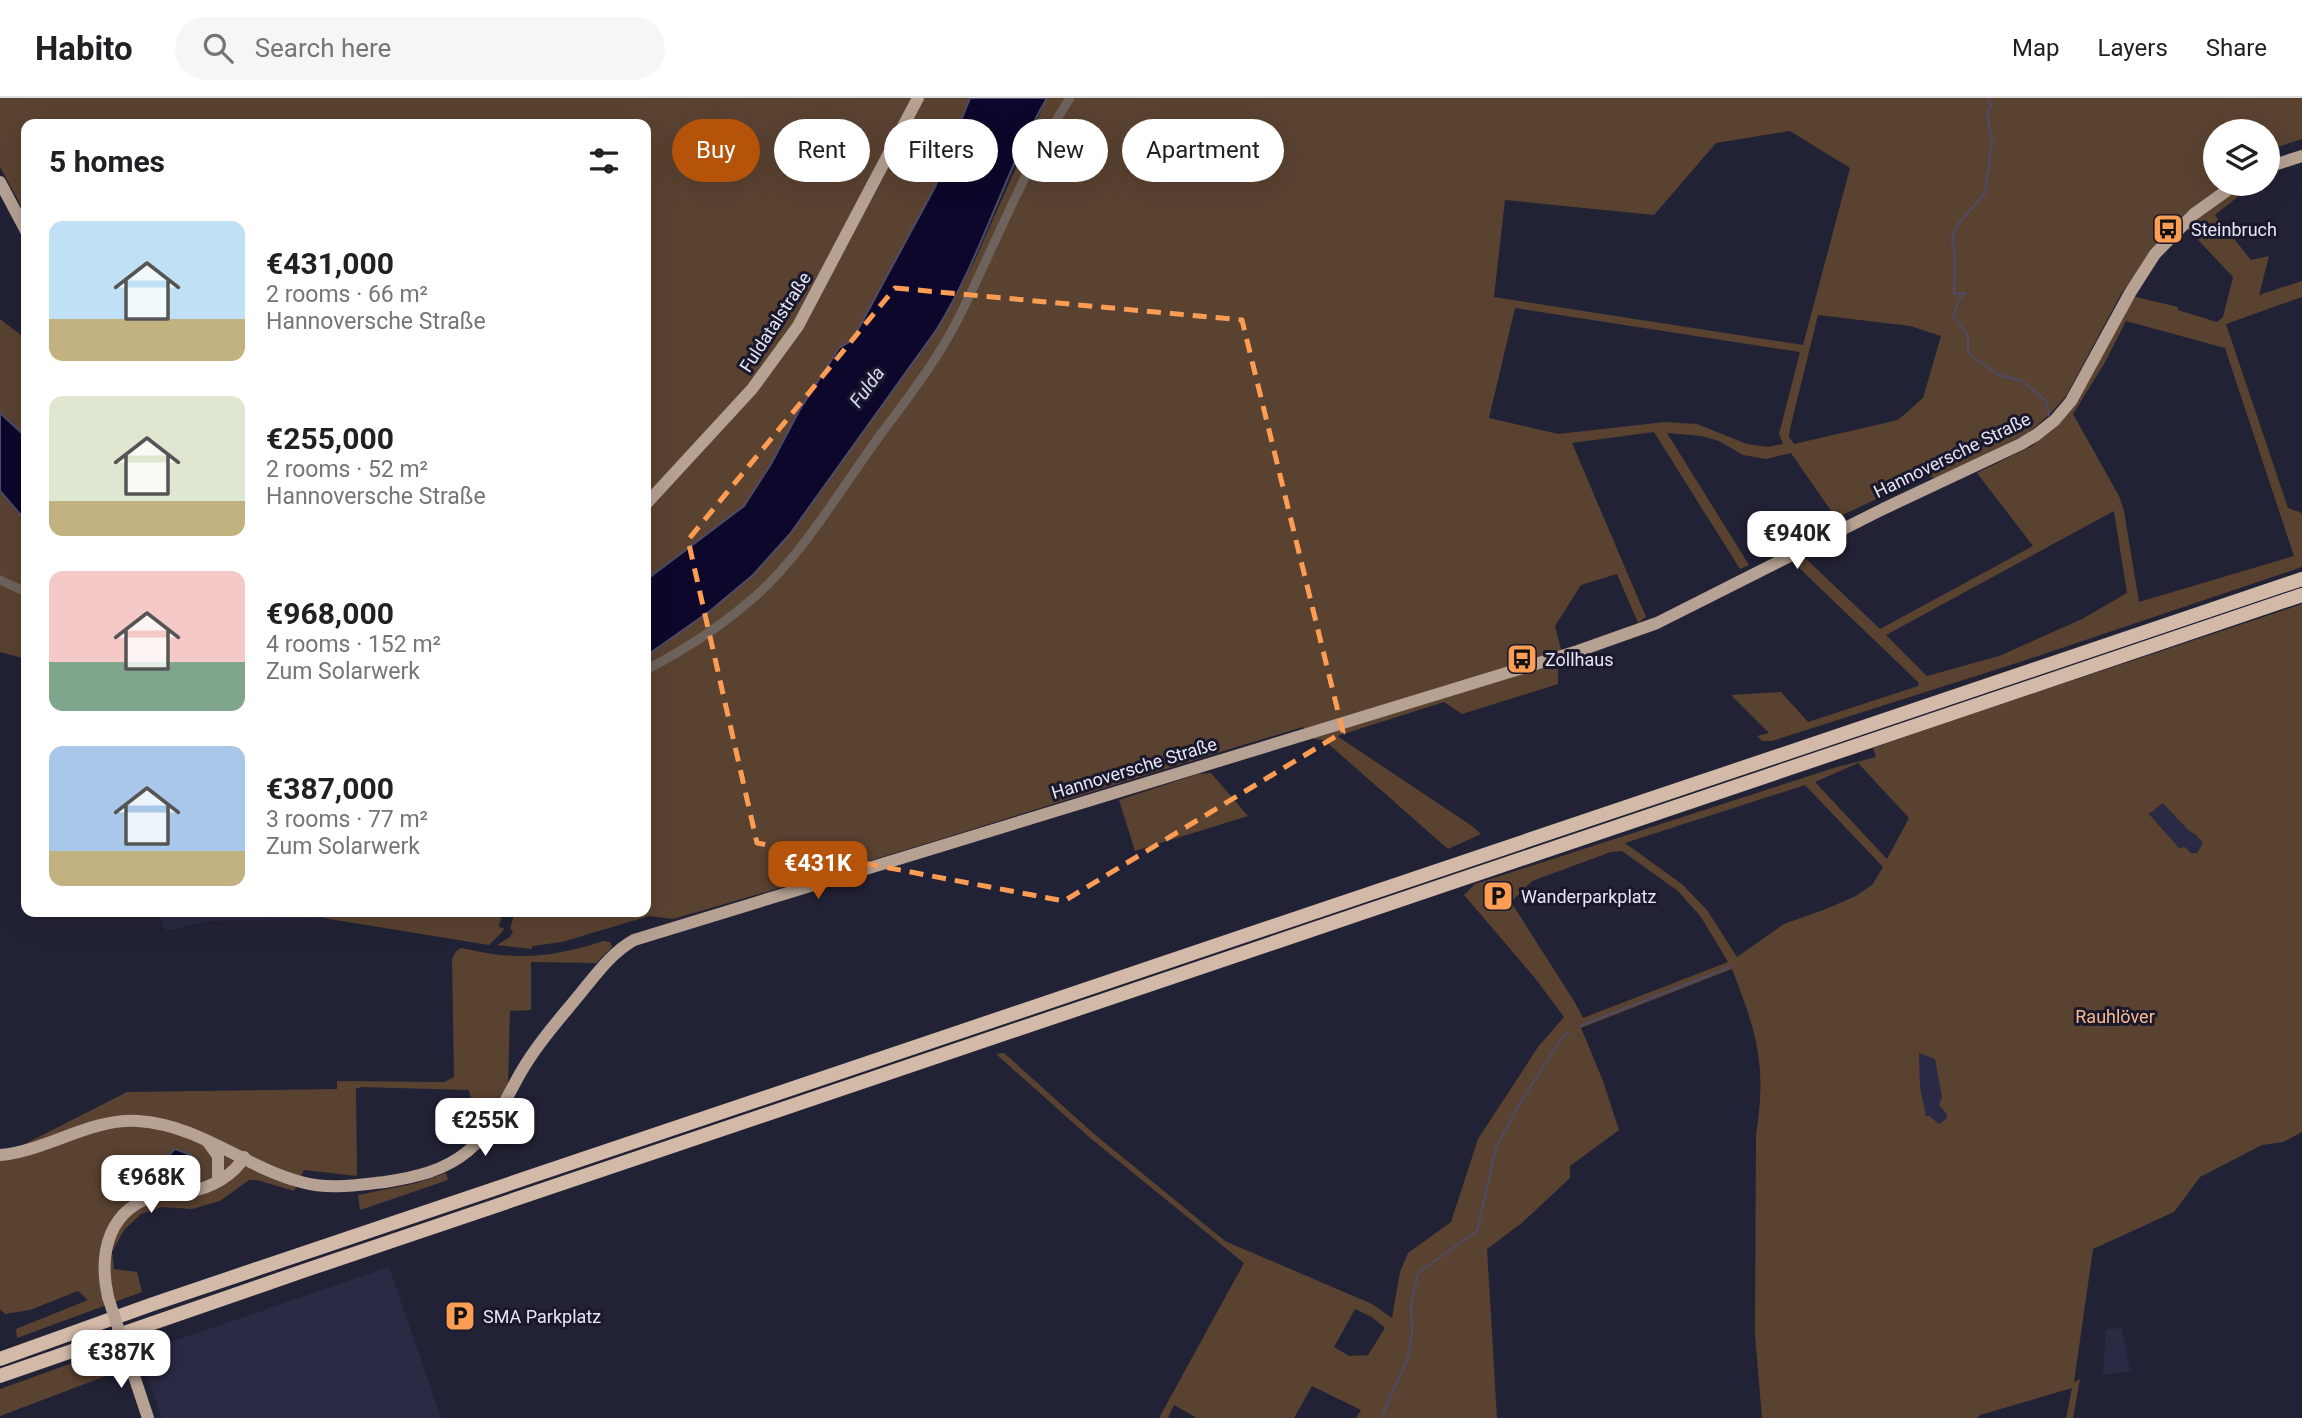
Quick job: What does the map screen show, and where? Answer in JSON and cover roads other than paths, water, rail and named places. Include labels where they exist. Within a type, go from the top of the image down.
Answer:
[{"type":"highway","points":[[0,1359],[2302,579]]},
{"type":"highway","points":[[0,1376],[322,1264],[2302,595]]},
{"type":"highway","points":[[0,1351],[28,1348]]},
{"type":"main road","name":"Fuldatalstraße","points":[[651,499],[752,389],[797,326],[918,98]]},
{"type":"main road","points":[[2280,163],[2302,156]]},
{"type":"main road","points":[[0,182],[21,222]]},
{"type":"main road","name":"Hannoversche Straße","points":[[0,1155],[33,1148],[105,1124],[124,1121],[170,1126],[240,1155],[284,1177],[319,1186],[359,1185],[413,1178],[433,1172],[460,1157],[482,1137],[542,1040],[611,957],[634,940],[1578,651],[1657,623],[1882,509],[2021,444],[2046,427],[2065,409],[2155,254],[2194,214],[2219,196]]},
{"type":"main road","points":[[202,1138],[216,1152],[219,1166],[216,1179]]},
{"type":"main road","points":[[148,1418],[108,1297],[103,1272],[110,1236],[123,1216],[138,1204],[151,1197],[196,1191],[232,1172],[240,1155]]},
{"type":"street","points":[[651,668],[666,660],[752,599],[791,559],[922,377],[957,322],[1027,171],[1044,138],[1070,98]]},
{"type":"street","points":[[0,580],[21,590]]},
{"type":"water","name":"Fulda","points":[[970,98],[1047,98],[1036,119],[1012,119],[1012,169],[967,273],[937,329],[790,534],[753,575],[710,611],[651,652],[651,576],[744,506],[839,348],[851,341],[937,182],[998,182],[998,119],[962,119]]},
{"type":"water","points":[[0,413],[21,432],[21,515],[0,491]]},
{"type":"water","points":[[175,1149],[191,1155],[196,1166],[184,1173],[167,1173],[165,1159]]},
{"type":"waterway","points":[[1988,98],[1991,105],[1987,113],[1992,142],[1985,193],[1959,223],[1952,238],[1955,258],[1954,294],[1965,293],[1953,316],[1968,336],[1968,351],[1972,356],[1999,375],[2022,381],[2047,402],[2049,415]]},
{"type":"waterway","points":[[1580,1026],[1730,967]]},
{"type":"waterway","points":[[1381,1418],[1408,1358],[1412,1334],[1411,1305],[1418,1273],[1477,1231],[1496,1148],[1520,1103],[1563,1036],[1569,1033]]},
{"type":"place","name":"Steinbruch","points":[[2168,229]]},
{"type":"place","name":"Zollhaus","points":[[1522,659]]},
{"type":"place","name":"Wanderparkplatz","points":[[1498,896]]},
{"type":"place","name":"SMA Parkplatz","points":[[460,1316]]},
{"type":"park label","name":"Rauhlöver","points":[[2115,1016]]}]
